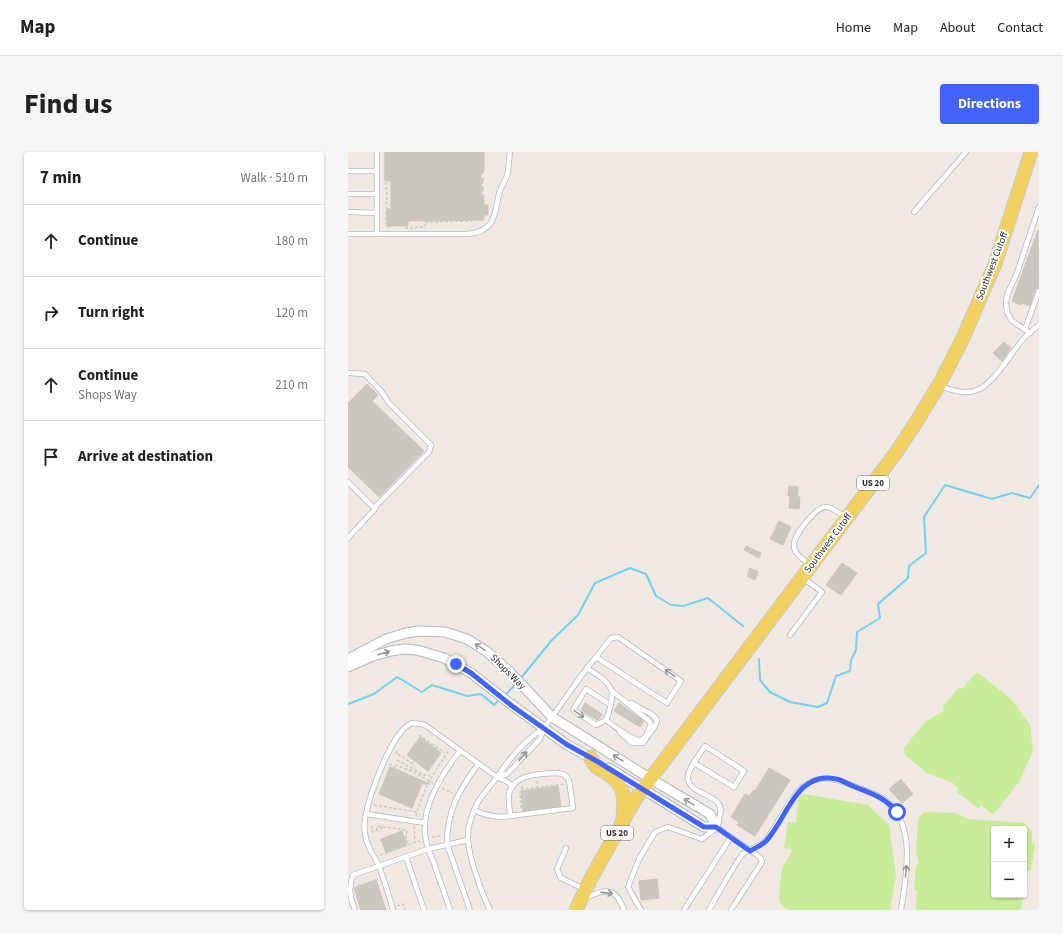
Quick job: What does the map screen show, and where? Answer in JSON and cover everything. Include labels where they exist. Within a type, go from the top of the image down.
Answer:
[{"type":"main road","name":"Southwest Cutoff","points":[[579,903],[623,822],[647,784],[894,454],[915,424],[939,385],[963,338],[995,264],[1030,152]]},
{"type":"main road","points":[[590,757],[594,766],[613,778],[623,791],[623,822]]},
{"type":"street","name":"Shops Way","points":[[348,659],[396,635],[419,631],[455,634],[478,645],[510,672],[552,717],[647,784]]},
{"type":"street","points":[[348,667],[391,650],[417,650],[444,658],[471,673],[512,706],[566,744],[710,814],[716,827],[704,827],[647,784]]},
{"type":"lane","points":[[377,152],[377,234]]},
{"type":"lane","points":[[348,234],[476,234],[483,230],[494,219],[500,194],[508,171],[510,152]]},
{"type":"lane","points":[[914,212],[966,152]]},
{"type":"lane","points":[[348,171],[377,171]]},
{"type":"lane","points":[[348,194],[377,194]]},
{"type":"lane","points":[[1030,333],[1012,321],[1006,312],[1006,303],[1007,295],[1017,273],[1039,207]]},
{"type":"lane","points":[[348,212],[377,213]]},
{"type":"lane","points":[[1025,329],[1039,291]]},
{"type":"lane","points":[[939,385],[959,391],[967,392],[977,390],[991,380],[1024,338],[1039,325]]},
{"type":"lane","points":[[348,374],[365,374],[381,391],[388,402],[431,445],[429,452],[374,508],[375,509],[348,538]]},
{"type":"lane","points":[[348,482],[374,508]]},
{"type":"lane","points":[[811,565],[795,552],[794,544],[798,533],[822,507],[827,507],[834,510],[846,518]]},
{"type":"lane","points":[[790,635],[822,592],[802,577]]},
{"type":"lane","points":[[490,910],[474,864],[468,840],[468,829],[474,810],[481,797],[497,777],[507,774],[540,738],[544,728],[587,668],[611,638],[618,637],[681,681],[667,703],[596,657]]},
{"type":"lane","points":[[587,668],[602,678],[608,684],[612,692],[651,724],[645,737],[640,740],[634,739],[606,720]]},
{"type":"lane","points":[[611,705],[586,689],[573,710],[596,725],[606,720],[611,705],[612,692]]},
{"type":"lane","points":[[395,908],[379,866],[366,840],[365,823],[366,814],[379,770],[389,750],[402,730],[410,724],[416,723],[424,725],[478,764],[512,786]]},
{"type":"lane","points":[[641,910],[628,887],[639,859],[655,832],[668,827],[702,839],[716,827],[721,813],[721,807],[716,801],[691,786],[687,778],[689,771],[694,763],[705,746],[744,771],[734,787],[694,763]]},
{"type":"lane","points":[[450,910],[425,840],[425,823],[431,798],[437,784],[460,751]]},
{"type":"lane","points":[[470,910],[447,844],[449,819],[458,796],[478,764]]},
{"type":"lane","points":[[474,810],[482,814],[500,818],[573,808],[569,780],[565,775],[558,773],[521,778],[512,786],[509,794],[510,816]]},
{"type":"lane","points":[[709,910],[743,854],[765,841],[797,793],[804,786],[814,780],[826,778],[836,779],[879,796],[888,802],[897,812],[902,822],[907,852],[907,868],[901,910]]},
{"type":"lane","points":[[366,814],[425,823]]},
{"type":"lane","points":[[716,827],[760,857],[762,862],[731,910]]},
{"type":"lane","points":[[684,910],[731,837]]},
{"type":"lane","points":[[355,910],[349,892],[348,883],[353,875],[428,849],[468,840]]},
{"type":"lane","points":[[566,848],[556,869],[579,903],[596,893],[605,891],[613,893],[619,898],[624,910]]},
{"type":"lane","points":[[406,857],[424,910]]},
{"type":"path","points":[[385,152],[385,181],[387,191],[386,226],[392,228]]},
{"type":"path","points":[[405,228],[425,227],[425,222],[472,221]]},
{"type":"path","points":[[420,735],[446,754]]},
{"type":"path","points":[[416,817],[423,793],[431,776],[450,749]]},
{"type":"path","points":[[396,751],[396,754],[413,764],[414,761]]},
{"type":"path","points":[[397,760],[403,762],[406,769],[431,776]]},
{"type":"path","points":[[389,764],[399,771]]},
{"type":"path","points":[[395,765],[405,766]]},
{"type":"path","points":[[421,774],[434,784]]},
{"type":"path","points":[[537,781],[538,788]]},
{"type":"path","points":[[521,788],[538,788],[565,784],[566,789]]},
{"type":"path","points":[[442,788],[458,796]]},
{"type":"path","points":[[521,788],[520,802],[522,815]]},
{"type":"path","points":[[374,805],[417,812]]},
{"type":"path","points":[[408,810],[409,806]]},
{"type":"path","points":[[373,826],[371,829],[373,832],[384,827]]},
{"type":"path","points":[[376,830],[377,826],[407,830],[405,838],[409,845]]},
{"type":"path","points":[[414,826],[415,843]]},
{"type":"path","points":[[430,838],[444,836]]},
{"type":"path","points":[[380,855],[422,840]]},
{"type":"path","points":[[383,849],[385,854]]},
{"type":"path","points":[[358,886],[378,879]]},
{"type":"path","points":[[395,908],[403,904],[405,910]]},
{"type":"green space","points":[[977,672],[1010,698],[1030,725],[1033,751],[1019,782],[994,814],[981,805],[978,808],[957,792],[959,789],[953,783],[927,773],[905,755],[904,748],[925,722],[945,710],[942,708],[959,687],[962,689]]},
{"type":"green space","points":[[804,794],[868,805],[889,825],[896,875],[890,910],[790,910],[782,905],[779,895],[782,869],[792,849],[784,848],[788,822],[796,823],[799,797]]},
{"type":"green space","points":[[924,813],[955,813],[968,819],[1025,823],[1032,832],[1032,843],[1035,844],[1031,870],[1027,870],[1027,826],[991,826],[991,898],[1023,898],[1021,908],[1019,910],[916,910],[917,891],[914,890],[916,865],[919,864],[916,851],[918,823],[919,817]]},
{"type":"building","points":[[385,152],[484,152],[484,171],[480,177],[484,179],[481,186],[484,188],[481,194],[484,196],[484,205],[488,205],[488,215],[484,215],[484,220],[408,221],[408,226],[387,226],[387,209],[391,209],[391,181],[385,181]]},
{"type":"building","points":[[1038,230],[1039,287],[1035,290],[1030,306],[1021,303],[1021,305],[1012,301]]},
{"type":"building","points":[[1004,342],[1011,348],[1002,361],[993,353]]},
{"type":"building","points":[[367,384],[378,395],[372,401],[424,451],[379,497],[348,467],[348,403]]},
{"type":"building","points":[[789,486],[798,487],[797,497],[800,497],[799,509],[789,508]]},
{"type":"building","points":[[779,521],[791,527],[783,545],[770,539]]},
{"type":"building","points":[[746,546],[761,553],[759,558],[744,550]]},
{"type":"building","points":[[842,563],[857,573],[841,595],[826,585]]},
{"type":"building","points":[[750,568],[758,572],[755,580],[747,576]]},
{"type":"building","points":[[585,703],[602,714],[599,719],[597,720],[581,710]]},
{"type":"building","points":[[619,703],[644,721],[640,727],[614,711]]},
{"type":"building","points":[[420,737],[441,753],[428,771],[407,755]]},
{"type":"building","points":[[390,767],[430,784],[422,784],[412,808],[379,794]]},
{"type":"building","points":[[769,768],[790,780],[755,836],[737,825],[739,822],[731,817],[745,794],[749,796],[754,790],[755,791]]},
{"type":"building","points":[[901,779],[913,794],[902,803],[889,789]]},
{"type":"building","points":[[558,786],[561,806],[523,811],[521,791]]},
{"type":"building","points":[[402,831],[407,845],[386,853],[381,839]]},
{"type":"building","points":[[657,879],[659,898],[641,900],[639,881]]},
{"type":"building","points":[[376,880],[386,910],[361,910],[354,888]]},
{"type":"waterway","points":[[759,659],[760,680],[770,692],[790,702],[818,707],[827,703],[836,676],[850,671],[851,660],[856,650],[857,632],[880,618],[878,604],[908,578],[909,566],[926,553],[924,517],[945,485],[992,499],[1012,493],[1030,498],[1039,485]]},
{"type":"waterway","points":[[521,678],[551,641],[578,615],[595,583],[630,568],[646,574],[656,596],[671,605],[683,606],[708,598],[743,626]]},
{"type":"waterway","points":[[348,704],[374,694],[397,677],[422,692],[432,685],[467,696],[481,694],[494,705],[499,700]]},
{"type":"waterway","points":[[504,696],[517,683]]},
{"type":"route","points":[[456,664],[471,673],[512,706],[534,720],[566,744],[600,763],[704,827],[716,827],[750,851],[765,841],[797,793],[804,786],[814,780],[826,778],[836,779],[879,796],[888,802],[897,812]]}]
